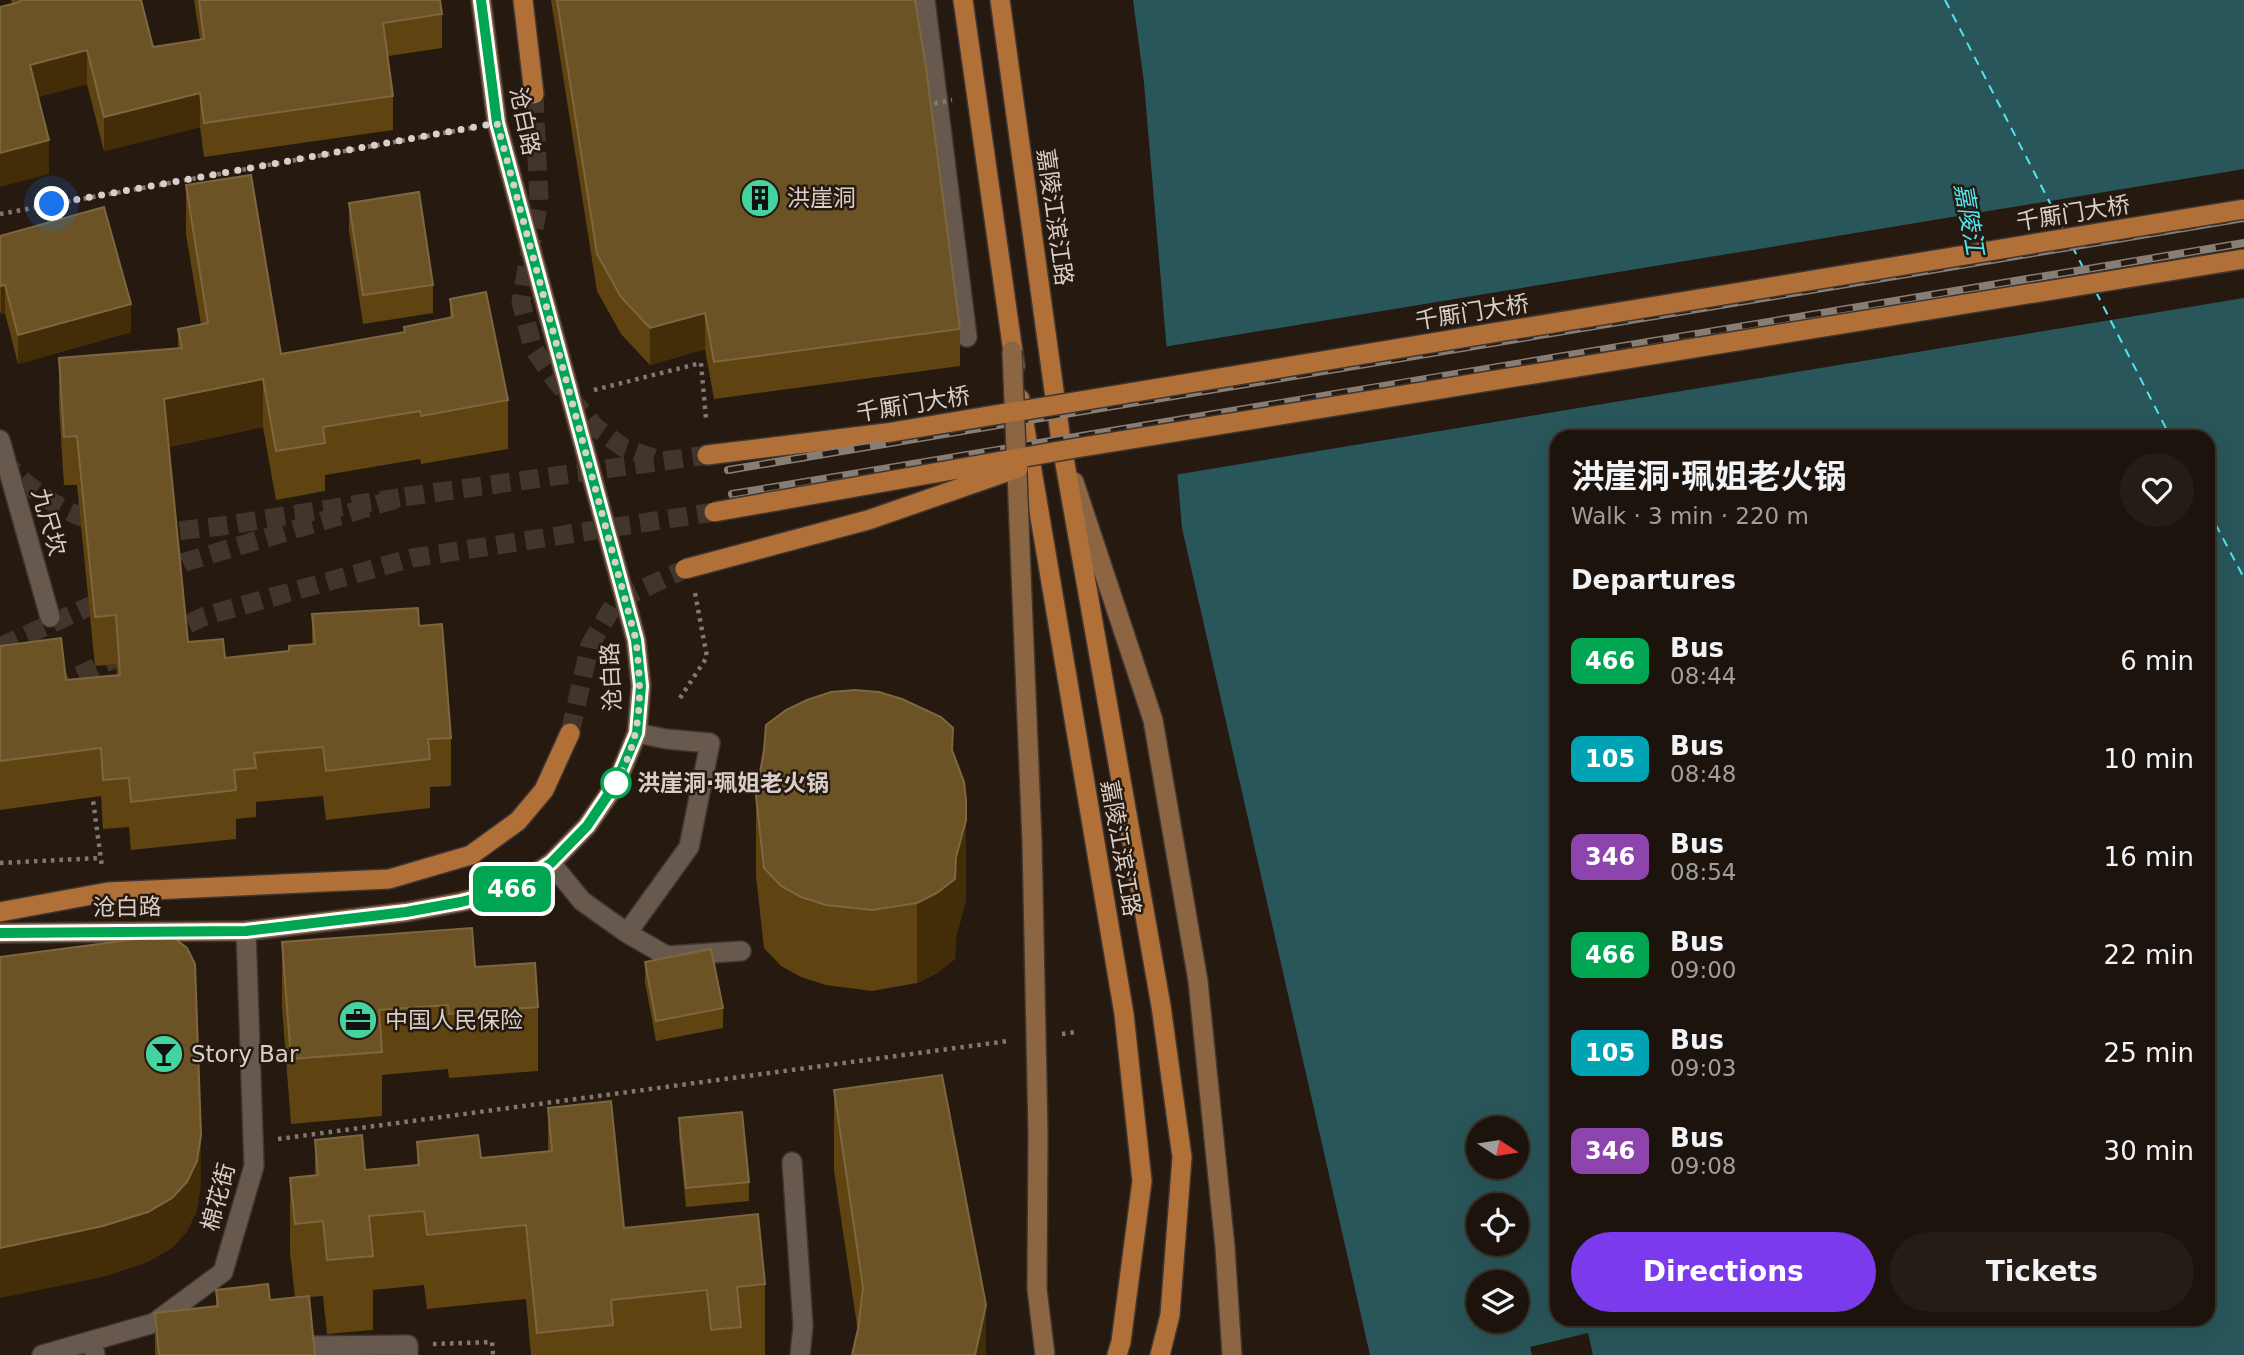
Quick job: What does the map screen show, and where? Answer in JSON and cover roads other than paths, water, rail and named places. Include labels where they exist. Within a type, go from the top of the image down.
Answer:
[{"type":"main road","name":"沧白路","points":[[0,933],[246,931],[406,912],[461,902],[512,889],[551,863],[587,826],[616,783],[637,733],[641,686],[636,640],[497,123],[481,0]]},
{"type":"main road","points":[[523,0],[534,94]]},
{"type":"main road","name":"嘉陵江滨江路","points":[[963,0],[1012,351],[1124,1014],[1141,1168],[1140,1195],[1121,1342],[1117,1355]]},
{"type":"main road","name":"嘉陵江滨江路","points":[[1000,0],[1068,445],[1161,1006],[1182,1157],[1170,1315],[1160,1355]]},
{"type":"main road","name":"千厮门大桥","points":[[707,455],[886,433],[2244,209]]},
{"type":"main road","points":[[714,512],[1068,445],[2244,259]]},
{"type":"main road","name":"嘉陵江滨江路","points":[[1012,351],[1032,841],[1038,1133],[1037,1289],[1045,1355]]},
{"type":"main road","points":[[685,569],[868,520],[1068,445]]},
{"type":"main road","name":"嘉陵江滨江路","points":[[1068,445],[1153,720],[1198,981],[1232,1355]]},
{"type":"main road","points":[[0,912],[108,892],[389,879],[471,855],[518,821],[544,790],[570,733]]},
{"type":"street","points":[[925,0],[967,337]]},
{"type":"street","name":"九尺坎","points":[[0,440],[50,617]]},
{"type":"street","points":[[627,933],[689,847],[710,743],[637,733]]},
{"type":"street","points":[[551,863],[582,901],[627,933],[667,956],[741,951]]},
{"type":"street","name":"棉花街","points":[[42,1355],[94,1348],[154,1323],[223,1272],[254,1166],[246,931]]},
{"type":"street","points":[[792,1162],[803,1326],[800,1355]]},
{"type":"street","points":[[280,1329],[312,1346],[408,1350]]},
{"type":"water","name":"嘉陵江","points":[[1133,0],[2244,0],[2244,1355],[1370,1355],[1182,528],[1144,83]]},
{"type":"tunnel","points":[[534,94],[539,201],[521,302],[533,348],[556,381],[596,428],[624,448],[656,459]]},
{"type":"tunnel","points":[[157,576],[185,562],[403,497],[707,455]]},
{"type":"tunnel","points":[[2,458],[22,480],[48,500],[77,515],[105,524]]},
{"type":"tunnel","points":[[151,532],[222,526],[403,497]]},
{"type":"tunnel","points":[[162,636],[205,616],[412,558],[714,512]]},
{"type":"tunnel","points":[[570,733],[590,645],[616,601],[685,569]]},
{"type":"tunnel","points":[[0,647],[110,597]]},
{"type":"tunnel","points":[[0,713],[122,655]]},
{"type":"railway","points":[[728,470],[2244,218]]},
{"type":"railway","points":[[732,494],[2244,243]]},
{"type":"place","name":"洪崖洞","points":[[760,198]]},
{"type":"place","name":"洪崖洞‧珮姐老火锅","points":[[616,783]]},
{"type":"place","name":"中国人民保险","points":[[358,1020]]},
{"type":"place","name":"Story Bar","points":[[164,1054]]}]
